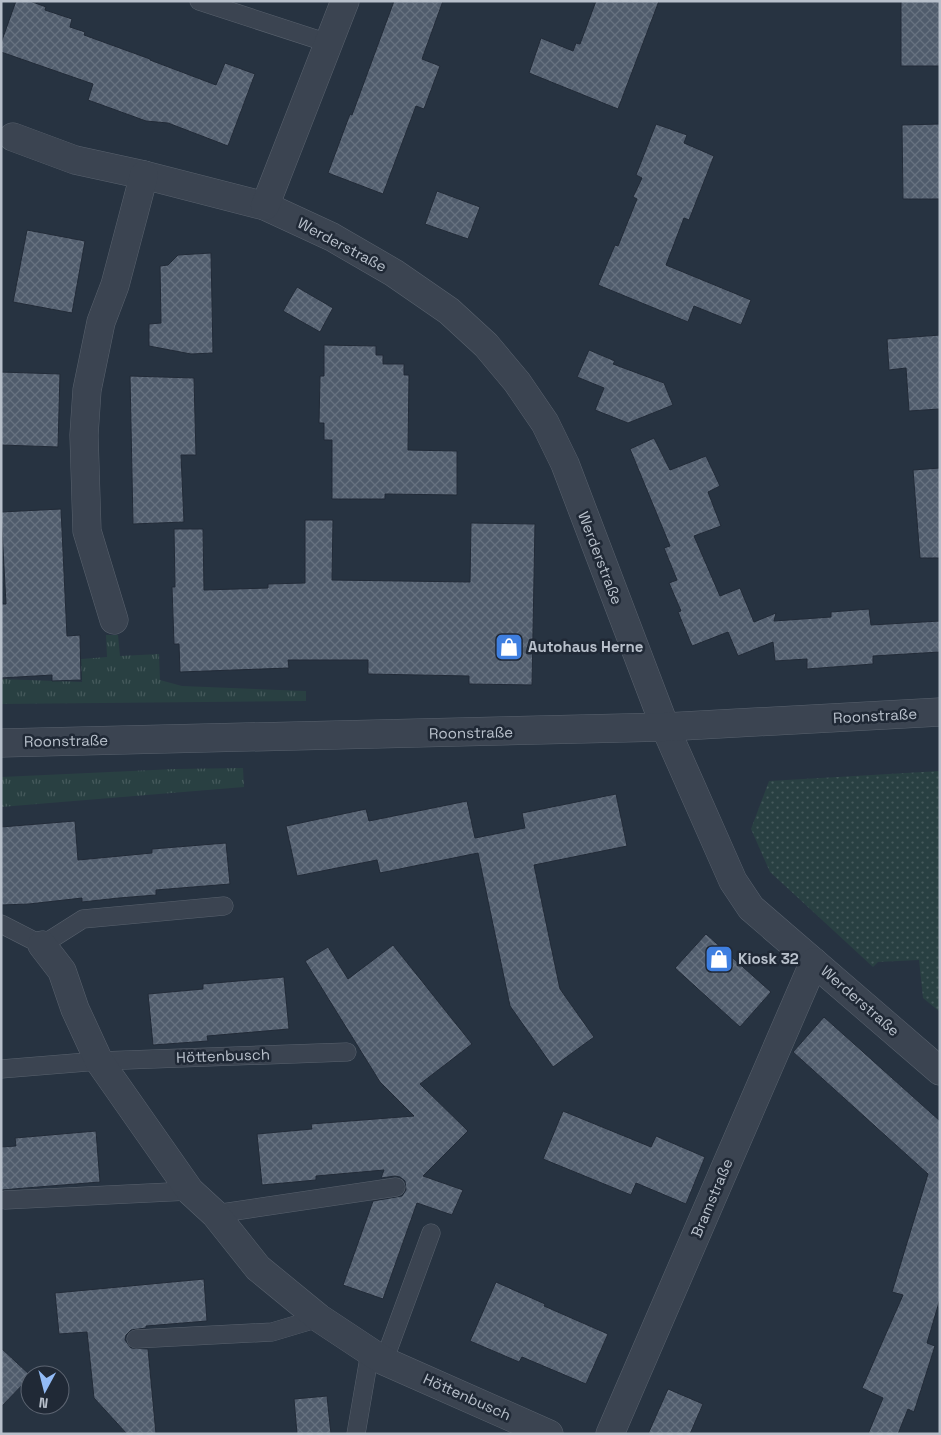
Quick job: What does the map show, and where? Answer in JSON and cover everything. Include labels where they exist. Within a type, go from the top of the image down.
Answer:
[{"type":"street","points":[[265,206],[345,1]]},
{"type":"street","name":"Werderstraße","points":[[7,143],[265,206],[332,237],[394,273],[448,311],[486,345],[517,382],[545,423],[565,464],[665,727],[733,881],[751,908],[940,1071]]},
{"type":"street","points":[[114,620],[87,531],[84,435],[86,390],[101,322],[115,286],[144,175]]},
{"type":"street","name":"Roonstraße","points":[[1,743],[665,727],[940,712]]},
{"type":"street","name":"Höttenbusch","points":[[42,946],[62,970],[74,1009],[99,1061],[190,1190],[215,1214],[258,1268],[320,1318],[377,1356],[549,1434]]},
{"type":"street","name":"Bramstraße","points":[[610,1434],[814,962]]},
{"type":"lane","points":[[199,1],[328,43]]},
{"type":"lane","points":[[42,946],[82,919],[224,906]]},
{"type":"lane","name":"Höttenbusch","points":[[1,924],[42,946]]},
{"type":"lane","name":"Höttenbusch","points":[[1,1069],[99,1061],[347,1052]]},
{"type":"lane","points":[[215,1214],[396,1187]]},
{"type":"lane","points":[[5,1200],[190,1190]]},
{"type":"lane","points":[[356,1434],[377,1356],[430,1233]]},
{"type":"lane","points":[[136,1339],[272,1332],[320,1318]]},
{"type":"green space","points":[[106,635],[118,635],[120,656],[159,654],[160,680],[182,686],[306,691],[306,701],[1,704],[1,679],[82,682],[81,659],[107,657]]},
{"type":"green space","points":[[243,768],[244,787],[1,807],[1,777],[175,769]]},
{"type":"green space","points":[[940,771],[940,1012],[923,998],[919,960],[878,962],[873,967],[770,872],[751,829],[769,781]]},
{"type":"building","points":[[16,1],[30,1],[46,7],[45,10],[72,19],[70,27],[85,32],[84,35],[216,85],[225,63],[255,74],[228,146],[168,123],[146,121],[88,100],[93,84],[1,52],[1,43]]},
{"type":"building","points":[[394,1],[443,1],[422,59],[440,66],[424,109],[416,106],[383,194],[328,173],[350,114],[352,115]]},
{"type":"building","points":[[596,1],[659,1],[618,109],[529,73],[541,38],[573,51],[576,43],[580,44]]},
{"type":"building","points":[[901,1],[940,1],[940,66],[901,66]]},
{"type":"building","points":[[656,124],[687,135],[684,143],[714,156],[689,220],[684,218],[666,265],[751,300],[741,325],[694,306],[688,322],[598,285],[615,245],[618,246],[637,199],[633,197],[642,178],[636,175]]},
{"type":"building","points":[[940,124],[940,199],[903,199],[902,125]]},
{"type":"building","points":[[437,191],[480,207],[468,239],[425,224]]},
{"type":"building","points":[[27,230],[85,241],[72,313],[13,302]]},
{"type":"building","points":[[211,253],[213,353],[191,354],[149,346],[149,324],[161,323],[160,266],[168,265],[178,255]]},
{"type":"building","points":[[297,287],[333,308],[320,332],[283,311]]},
{"type":"building","points":[[940,335],[940,409],[909,411],[906,368],[889,370],[887,339]]},
{"type":"building","points":[[324,345],[376,346],[376,355],[383,355],[383,364],[404,364],[404,375],[409,375],[408,450],[457,451],[457,495],[385,494],[385,499],[332,499],[332,440],[324,440],[324,423],[319,423],[320,376],[324,376]]},
{"type":"building","points":[[589,350],[615,361],[613,364],[664,383],[673,405],[628,423],[595,410],[604,388],[577,377]]},
{"type":"building","points":[[1,372],[60,374],[58,447],[1,445]]},
{"type":"building","points":[[130,376],[194,378],[196,455],[181,455],[184,522],[133,524]]},
{"type":"building","points":[[654,438],[670,470],[706,456],[720,486],[708,492],[721,526],[694,536],[720,596],[740,588],[754,622],[776,613],[774,621],[831,617],[831,612],[869,609],[871,625],[940,621],[940,652],[873,656],[873,664],[807,669],[807,659],[775,661],[773,642],[738,656],[728,632],[692,646],[678,612],[681,611],[669,583],[677,580],[664,548],[670,546],[630,449]]},
{"type":"building","points":[[940,468],[940,558],[920,558],[913,470]]},
{"type":"building","points":[[61,509],[67,636],[80,635],[81,680],[52,681],[52,675],[1,678],[1,604],[6,604],[1,512]]},
{"type":"building","points":[[305,520],[333,520],[332,580],[470,582],[471,523],[535,524],[532,685],[469,684],[469,676],[368,674],[368,660],[288,660],[289,668],[180,672],[179,644],[174,644],[172,587],[175,587],[174,529],[203,529],[204,590],[268,588],[268,584],[305,583]]},
{"type":"building","points":[[616,794],[627,846],[534,865],[560,989],[594,1037],[553,1067],[510,1006],[478,853],[380,873],[377,860],[297,876],[286,826],[366,809],[369,821],[467,801],[475,838],[525,828],[522,813]]},
{"type":"building","points":[[75,821],[78,860],[152,853],[152,849],[226,843],[230,884],[156,890],[156,895],[82,902],[82,898],[1,905],[1,827]]},
{"type":"building","points":[[706,934],[771,992],[740,1027],[675,968]]},
{"type":"building","points":[[393,945],[472,1044],[420,1084],[468,1131],[423,1176],[463,1190],[452,1215],[417,1203],[383,1299],[343,1285],[373,1201],[402,1196],[406,1190],[405,1181],[395,1176],[381,1178],[384,1170],[316,1176],[316,1180],[262,1185],[257,1134],[312,1129],[311,1124],[414,1116],[380,1082],[305,961],[328,947],[348,979]]},
{"type":"building","points":[[284,977],[289,1029],[207,1036],[208,1041],[153,1045],[148,994],[203,989],[203,984]]},
{"type":"building","points":[[824,1017],[940,1121],[940,1299],[927,1343],[935,1346],[914,1412],[908,1409],[898,1434],[868,1434],[883,1398],[862,1388],[903,1295],[892,1292],[928,1174],[793,1052]]},
{"type":"building","points":[[563,1111],[651,1147],[656,1136],[705,1157],[686,1204],[636,1183],[631,1195],[543,1159]]},
{"type":"building","points":[[96,1131],[100,1182],[1,1190],[1,1147],[16,1146],[15,1138]]},
{"type":"building","points":[[204,1279],[207,1321],[146,1326],[146,1328],[131,1330],[126,1335],[125,1340],[131,1348],[148,1349],[156,1434],[127,1434],[94,1398],[87,1332],[59,1334],[55,1293]]},
{"type":"building","points":[[496,1282],[545,1304],[544,1306],[608,1334],[586,1384],[522,1357],[519,1362],[470,1341]]},
{"type":"building","points":[[1,1348],[20,1366],[20,1387],[1,1407]]},
{"type":"building","points":[[668,1389],[703,1404],[690,1434],[648,1434]]},
{"type":"building","points":[[327,1396],[331,1434],[297,1434],[294,1399]]},
{"type":"place","name":"Autohaus Herne","points":[[509,647]]},
{"type":"place","name":"Kiosk 32","points":[[719,959]]}]
